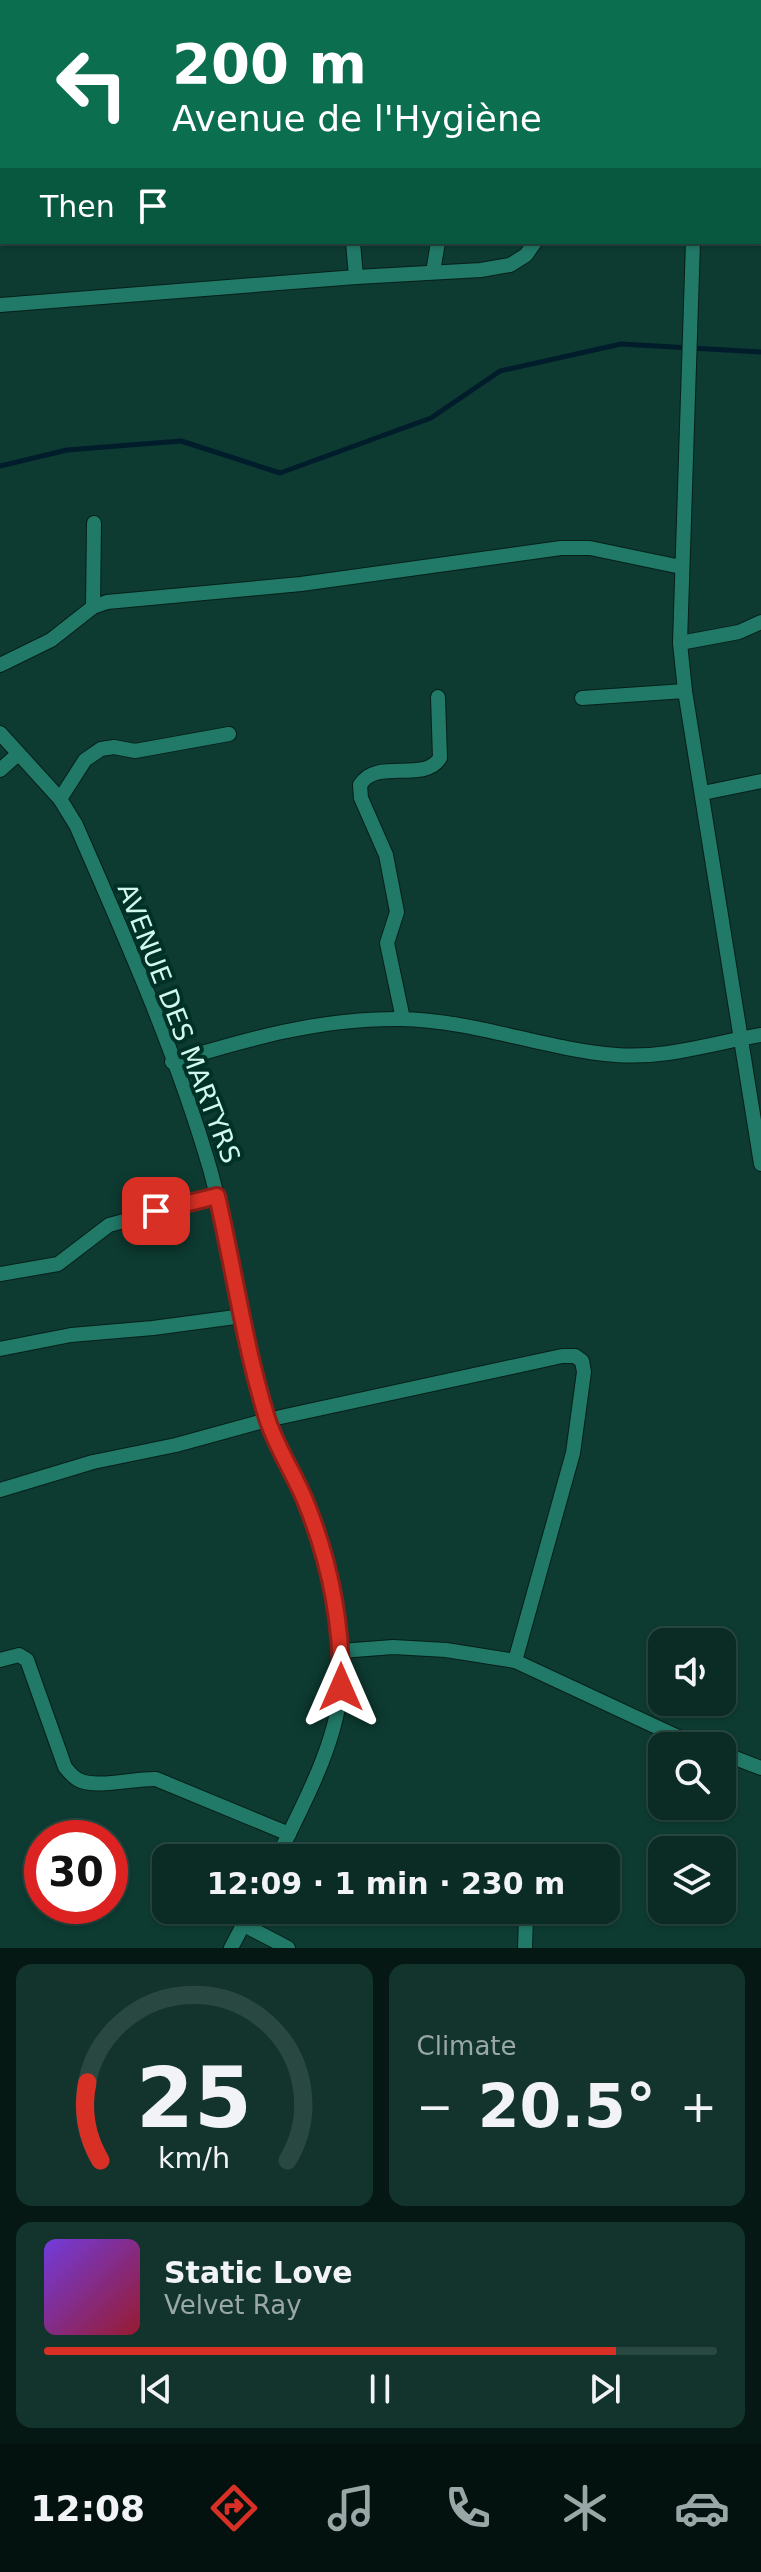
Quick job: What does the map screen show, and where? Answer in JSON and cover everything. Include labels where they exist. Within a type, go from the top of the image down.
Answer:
[{"type":"street","points":[[353,244],[356,277]]},
{"type":"street","points":[[433,272],[438,244]]},
{"type":"street","points":[[0,305],[481,270],[510,265],[526,255],[534,244]]},
{"type":"street","points":[[693,244],[680,643],[685,691],[761,1164]]},
{"type":"street","points":[[93,607],[94,523]]},
{"type":"street","points":[[0,665],[51,640],[93,607],[107,602],[301,584],[561,548],[590,548],[681,567]]},
{"type":"street","points":[[680,643],[739,632],[761,622]]},
{"type":"street","points":[[582,698],[685,691]]},
{"type":"street","points":[[403,1019],[387,943],[397,912],[386,855],[361,798],[360,785],[364,778],[375,772],[427,768],[436,764],[440,758],[438,697]]},
{"type":"street","name":"AVENUE DES MARTYRS","points":[[0,733],[60,799],[76,825],[172,1062],[217,1196],[251,1366],[267,1420],[321,1542],[334,1592],[341,1651],[341,1687],[321,1761],[284,1844]]},
{"type":"street","points":[[60,799],[85,760],[101,749],[114,747],[135,751],[229,734]]},
{"type":"street","points":[[0,770],[18,754]]},
{"type":"street","points":[[703,793],[761,781]]},
{"type":"street","points":[[172,1062],[280,1031],[376,1019],[403,1019],[488,1029],[615,1055],[655,1056],[761,1035]]},
{"type":"street","points":[[0,1274],[58,1264],[109,1225],[217,1196]]},
{"type":"street","points":[[0,1349],[71,1335],[243,1316]]},
{"type":"street","points":[[0,1490],[93,1462],[176,1445],[267,1420],[562,1356],[575,1356],[582,1361],[584,1388],[573,1453],[515,1661]]},
{"type":"street","points":[[341,1651],[406,1647],[515,1661],[667,1732]]},
{"type":"street","points":[[0,1660],[19,1655],[27,1660],[65,1767],[77,1780],[92,1784],[156,1779],[289,1834]]},
{"type":"street","points":[[736,1758],[761,1768]]},
{"type":"street","points":[[525,1948],[526,1924]]},
{"type":"street","points":[[231,1948],[244,1925],[288,1948]]},
{"type":"waterway","points":[[0,466],[67,450],[181,441],[280,473],[431,418],[500,371],[621,344],[761,352]]},
{"type":"route","points":[[156,1211],[217,1196],[251,1366],[267,1420],[303,1495],[321,1542],[334,1592],[341,1651],[341,1687]]}]
